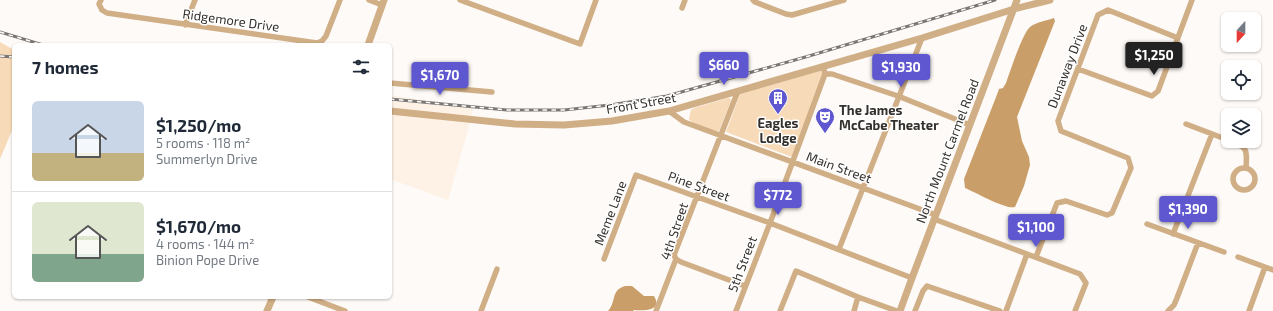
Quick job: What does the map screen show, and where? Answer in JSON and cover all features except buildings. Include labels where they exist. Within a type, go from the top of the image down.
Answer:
[{"type":"street","name":"Ridgemore Drive","points":[[101,0],[100,4],[102,10],[107,13],[317,43],[322,41],[326,36],[340,0]]},
{"type":"street","points":[[185,24],[195,0]]},
{"type":"street","points":[[369,0],[383,2],[369,43]]},
{"type":"street","points":[[460,0],[580,44],[596,0]]},
{"type":"street","points":[[682,8],[685,0]]},
{"type":"street","points":[[753,0],[754,2],[792,15],[844,0]]},
{"type":"street","name":"North Mount Carmel Road","points":[[899,311],[1017,0]]},
{"type":"street","name":"Front Street","points":[[392,111],[516,124],[564,125],[612,121],[669,111],[824,70],[1014,9],[1050,0]]},
{"type":"street","points":[[1078,69],[1152,96],[1158,91],[1192,0]]},
{"type":"street","name":"Dunaway Drive","points":[[1036,257],[1057,203],[1066,201],[1106,215],[1112,213],[1131,168],[1128,158],[1062,130],[1058,121],[1098,15],[1108,10],[1178,38]]},
{"type":"street","points":[[839,249],[922,38]]},
{"type":"street","points":[[824,70],[898,96],[970,125]]},
{"type":"street","name":"5th Street","points":[[736,311],[793,162],[824,70]]},
{"type":"street","points":[[392,83],[492,92]]},
{"type":"street","name":"4th Street","points":[[656,311],[676,259],[674,255],[738,92]]},
{"type":"street","name":"Main Street","points":[[669,111],[684,122],[864,188],[1080,274],[1086,283],[1075,311]]},
{"type":"street","points":[[1186,124],[1221,138]]},
{"type":"street","points":[[1173,234],[1212,134]]},
{"type":"street","points":[[1244,148],[1247,153],[1246,168]]},
{"type":"street","points":[[1246,168],[1254,174],[1255,182],[1251,188],[1244,190],[1237,188],[1233,178],[1239,169],[1246,168]]},
{"type":"street","name":"Pine Street","points":[[636,175],[770,223],[912,278]]},
{"type":"street","name":"Meme Lane","points":[[604,259],[636,175]]},
{"type":"street","points":[[1147,224],[1224,252]]},
{"type":"street","points":[[1168,311],[1174,305],[1198,243]]},
{"type":"street","points":[[1006,311],[1027,254]]},
{"type":"street","points":[[1238,257],[1273,270]]},
{"type":"street","points":[[676,259],[745,286]]},
{"type":"street","points":[[1249,311],[1265,268]]},
{"type":"street","points":[[481,311],[497,270]]},
{"type":"street","points":[[780,311],[796,271],[858,297],[899,311]]},
{"type":"street","points":[[915,311],[923,291],[927,286],[1000,311]]},
{"type":"street","points":[[854,311],[858,297]]},
{"type":"street","points":[[267,311],[272,299]]},
{"type":"street","points":[[313,299],[345,311]]},
{"type":"shaded area","points":[[1054,18],[1055,21],[1017,117],[1022,141],[1029,157],[1030,165],[1024,186],[1015,207],[1005,206],[965,188],[964,179],[999,89],[1003,88],[1006,83],[1027,30],[1035,24]]},
{"type":"shaded area","points":[[0,42],[12,49],[12,131],[0,159]]},
{"type":"shaded area","points":[[822,70],[822,76],[792,157],[726,132],[740,94]]},
{"type":"shaded area","points":[[392,95],[473,108],[471,117],[392,108]]},
{"type":"shaded area","points":[[730,98],[731,101],[719,131],[703,128],[694,124],[689,119],[691,110],[694,108]]},
{"type":"shaded area","points":[[392,114],[470,122],[448,200],[392,180]]},
{"type":"shaded area","points":[[632,286],[644,296],[654,296],[656,305],[647,310],[608,311],[611,307],[615,293],[620,288]]},
{"type":"railway","points":[[392,99],[507,110],[564,110],[610,105],[667,96],[809,56],[995,0]]},
{"type":"railway","points":[[0,32],[36,43]]},
{"type":"railway","points":[[0,56],[12,57]]},
{"type":"place","name":"Eagles Lodge","points":[[778,115]]},
{"type":"place","name":"The James McCabe Theater","points":[[825,134]]}]
